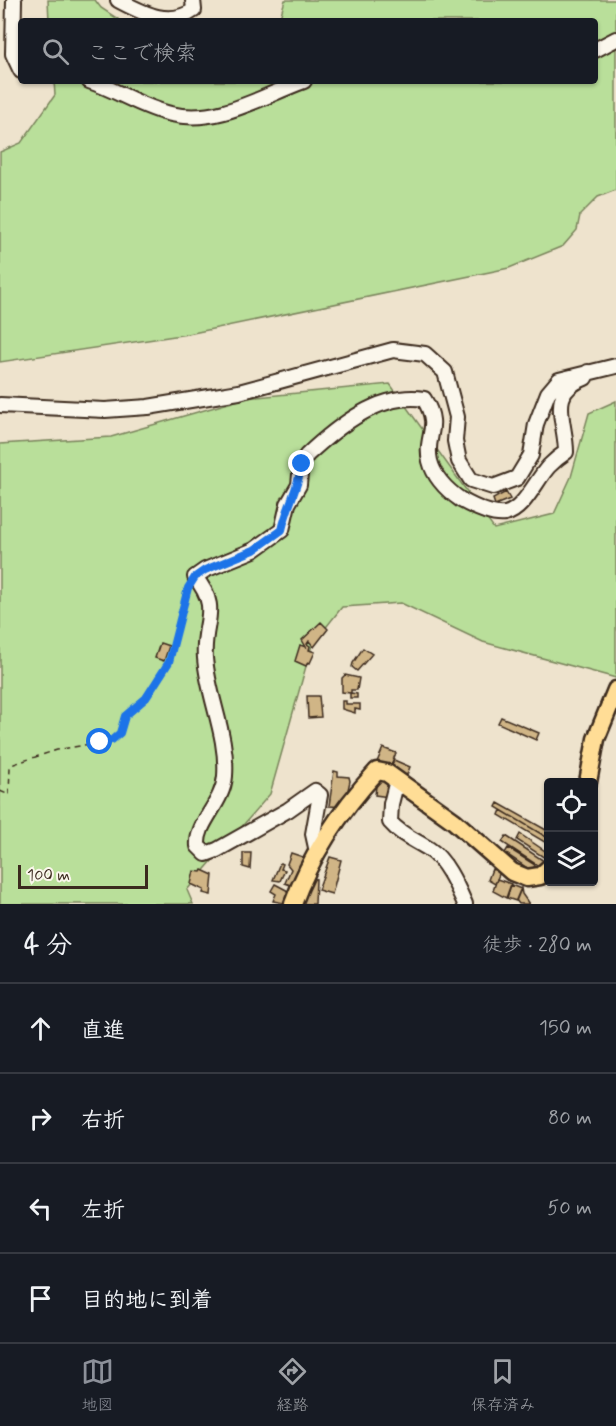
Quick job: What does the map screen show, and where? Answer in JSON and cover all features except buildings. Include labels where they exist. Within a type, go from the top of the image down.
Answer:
[{"type":"main road","points":[[588,778],[596,739],[616,690]]},
{"type":"main road","points":[[293,904],[306,870],[316,852],[377,771],[387,773],[454,821],[512,872],[527,878],[540,876],[544,873]]},
{"type":"street","points":[[14,0],[13,54],[18,65]]},
{"type":"street","points":[[118,0],[161,18]]},
{"type":"street","points":[[181,18],[194,10],[193,0]]},
{"type":"street","points":[[598,48],[616,39]]},
{"type":"street","points":[[96,84],[170,114],[201,117],[232,110],[297,84]]},
{"type":"street","points":[[0,405],[105,410],[148,407],[239,392],[393,350],[425,354],[445,372],[457,417],[455,441],[459,461],[471,480],[493,487],[517,478],[531,455],[536,424],[548,393],[559,380],[616,366]]},
{"type":"street","points":[[316,852],[313,834],[320,795],[315,791],[288,810],[217,850],[206,854],[198,846],[197,836],[222,794],[225,776],[224,753],[205,659],[211,610],[208,593],[195,577],[205,570],[254,550],[282,530],[288,504],[299,485],[302,464],[307,455],[374,405],[406,396],[424,399],[431,410],[434,428],[430,462],[441,484],[464,501],[485,510],[505,514],[517,508],[550,465],[566,452],[566,432],[559,413],[561,398],[574,382],[585,378],[588,372]]},
{"type":"street","points":[[397,780],[391,804],[390,822],[398,831],[431,850],[454,880],[465,904]]},
{"type":"path","points":[[0,791],[9,795],[10,767],[14,764],[57,750],[112,740],[120,733],[125,716],[146,698],[169,662],[188,588],[195,577]]},
{"type":"green space","points":[[48,0],[95,0],[101,8],[116,18],[49,18]]},
{"type":"green space","points":[[285,0],[616,0],[616,190],[598,197],[580,215],[577,230],[563,246],[509,268],[188,334],[0,362],[0,152],[21,143],[55,95],[54,84],[598,84],[598,18],[280,18]]},
{"type":"green space","points":[[390,384],[494,529],[554,514],[571,477],[589,413],[616,401],[616,678],[483,642],[401,603],[342,607],[312,645],[270,794],[187,890],[193,904],[0,904],[0,444],[111,437],[246,398]]},
{"type":"route","points":[[100,742],[112,740],[120,733],[125,716],[146,698],[169,662],[188,588],[195,577],[205,570],[254,550],[282,530],[288,504],[299,485],[302,464]]}]
